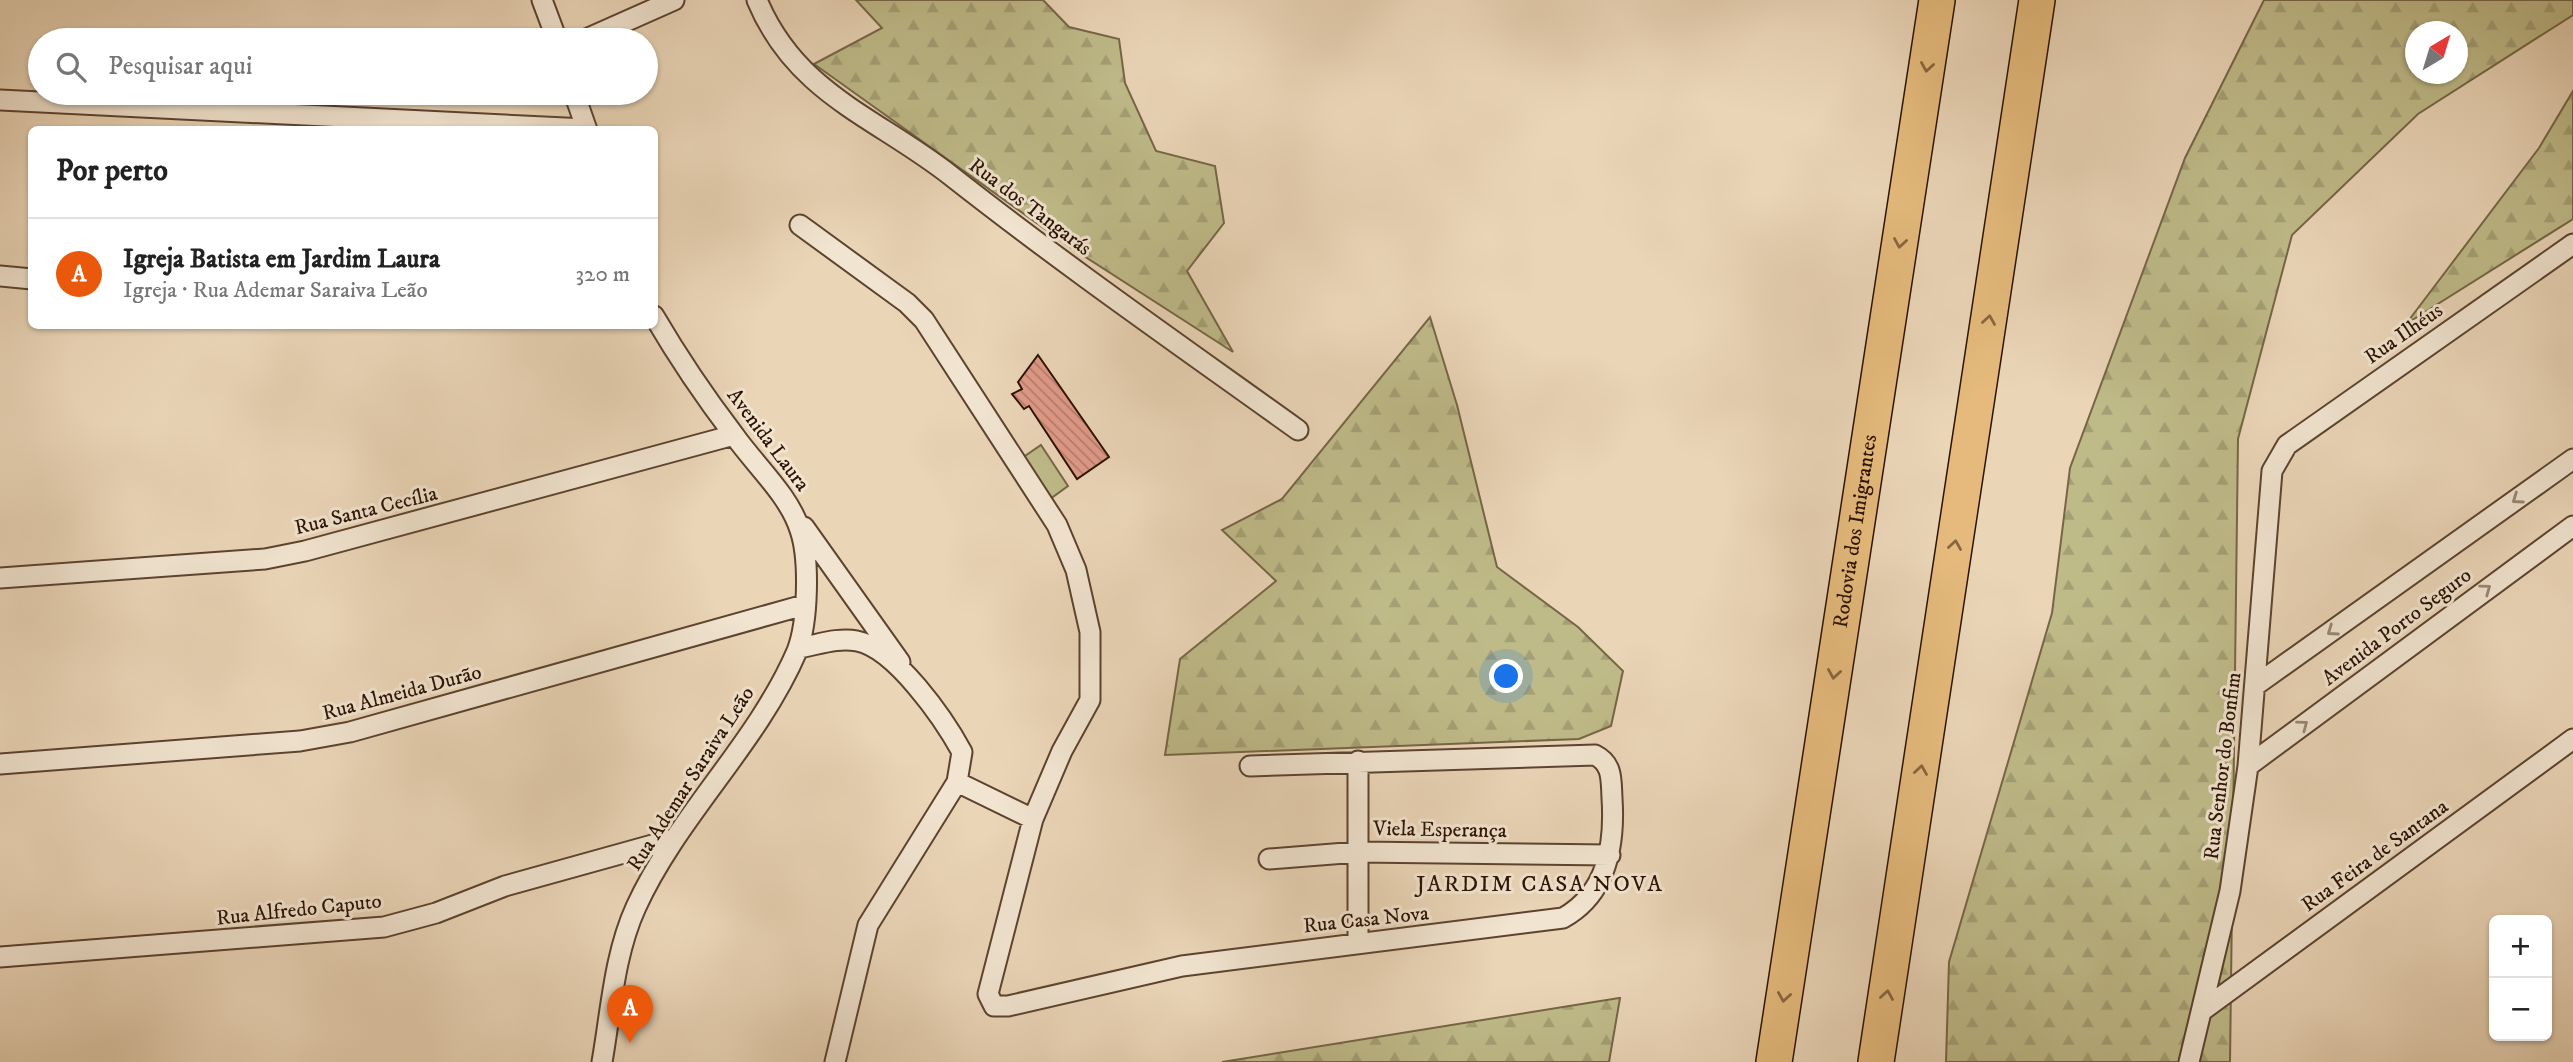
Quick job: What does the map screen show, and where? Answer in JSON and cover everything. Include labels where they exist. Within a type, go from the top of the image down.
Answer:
[{"type":"highway","name":"Rodovia dos Imigrantes","points":[[1774,1062],[1937,0]]},
{"type":"highway","points":[[1877,1062],[2037,0]]},
{"type":"street","points":[[542,0],[552,28]]},
{"type":"street","points":[[611,28],[674,0]]},
{"type":"street","name":"Rua dos Tangarás","points":[[757,0],[778,42],[793,61],[827,92],[922,154],[1044,249],[1298,430]]},
{"type":"street","points":[[0,100],[28,101]]},
{"type":"street","points":[[101,105],[525,126]]},
{"type":"street","points":[[578,105],[585,126]]},
{"type":"street","points":[[800,225],[907,303],[924,320],[1057,525],[1076,570],[1090,632],[1090,700],[1062,751],[1033,819],[960,773]]},
{"type":"street","name":"Rua Ilhéus","points":[[2272,471],[2287,445],[2573,244]]},
{"type":"street","points":[[0,276],[28,279]]},
{"type":"street","name":"Avenida Laura","points":[[658,325],[734,435],[793,512],[805,547],[804,605]]},
{"type":"street","name":"Rua Santa Cecília","points":[[0,578],[265,559],[305,551],[734,435]]},
{"type":"street","name":"Avenida Porto Seguro","points":[[2256,685],[2573,459]]},
{"type":"street","name":"Rua Senhor do Bonfim","points":[[2189,1062],[2230,891],[2248,766],[2272,471]]},
{"type":"street","points":[[793,512],[872,619],[962,752],[960,773],[868,925],[835,1062]]},
{"type":"street","name":"Avenida Porto Seguro","points":[[2248,766],[2573,526]]},
{"type":"street","name":"Rua Ademar Saraiva Leão","points":[[602,1062],[622,948],[636,907],[674,839],[756,722],[798,648],[804,605]]},
{"type":"street","name":"Rua Almeida Durão","points":[[0,764],[300,741],[351,732],[804,605]]},
{"type":"street","points":[[798,648],[842,640],[857,641],[870,645],[912,680]]},
{"type":"street","name":"Rua Feira de Santana","points":[[2203,1010],[2573,739]]},
{"type":"street","name":"Rua Casa Nova","points":[[1033,819],[988,995],[994,1006],[1008,1006],[1182,966],[1525,925],[1563,918],[1576,911],[1587,899],[1610,855],[1614,833],[1610,770],[1603,759],[1595,755],[1250,766]]},
{"type":"street","points":[[1358,761],[1358,943]]},
{"type":"street","name":"Rua Alfredo Caputo","points":[[0,957],[384,927],[436,913],[505,886],[674,839]]},
{"type":"street","name":"Viela Esperança","points":[[1269,859],[1358,852],[1610,855]]},
{"type":"green space","points":[[856,0],[1043,0],[1069,27],[1119,39],[1125,83],[1156,151],[1215,166],[1224,223],[1187,271],[1233,352],[1073,249],[814,64],[882,28]]},
{"type":"green space","points":[[2264,0],[2573,0],[2573,15],[2468,82],[2468,21],[2405,21],[2405,84],[2465,84],[2418,114],[2292,235],[2238,439],[2230,1062],[1946,1062],[1949,962],[2052,613],[2070,468],[2185,158]]},
{"type":"green space","points":[[2573,91],[2573,219],[2406,324],[2539,148]]},
{"type":"green space","points":[[1430,317],[1457,405],[1497,567],[1578,627],[1623,671],[1611,726],[1579,739],[1165,755],[1180,659],[1276,581],[1222,530],[1282,499]]},
{"type":"green space","points":[[1041,445],[1068,486],[1050,499],[1022,458]]},
{"type":"green space","points":[[1619,998],[1609,1062],[1222,1062]]},
{"type":"building","points":[[1038,355],[1109,457],[1077,479],[1029,406],[1024,409],[1012,394],[1022,389],[1018,382]]},
{"type":"place","name":"Igreja Batista em Jardim Laura","points":[[630,1043]]},
{"type":"district","name":"JARDIM CASA NOVA","points":[[1540,884]]}]
